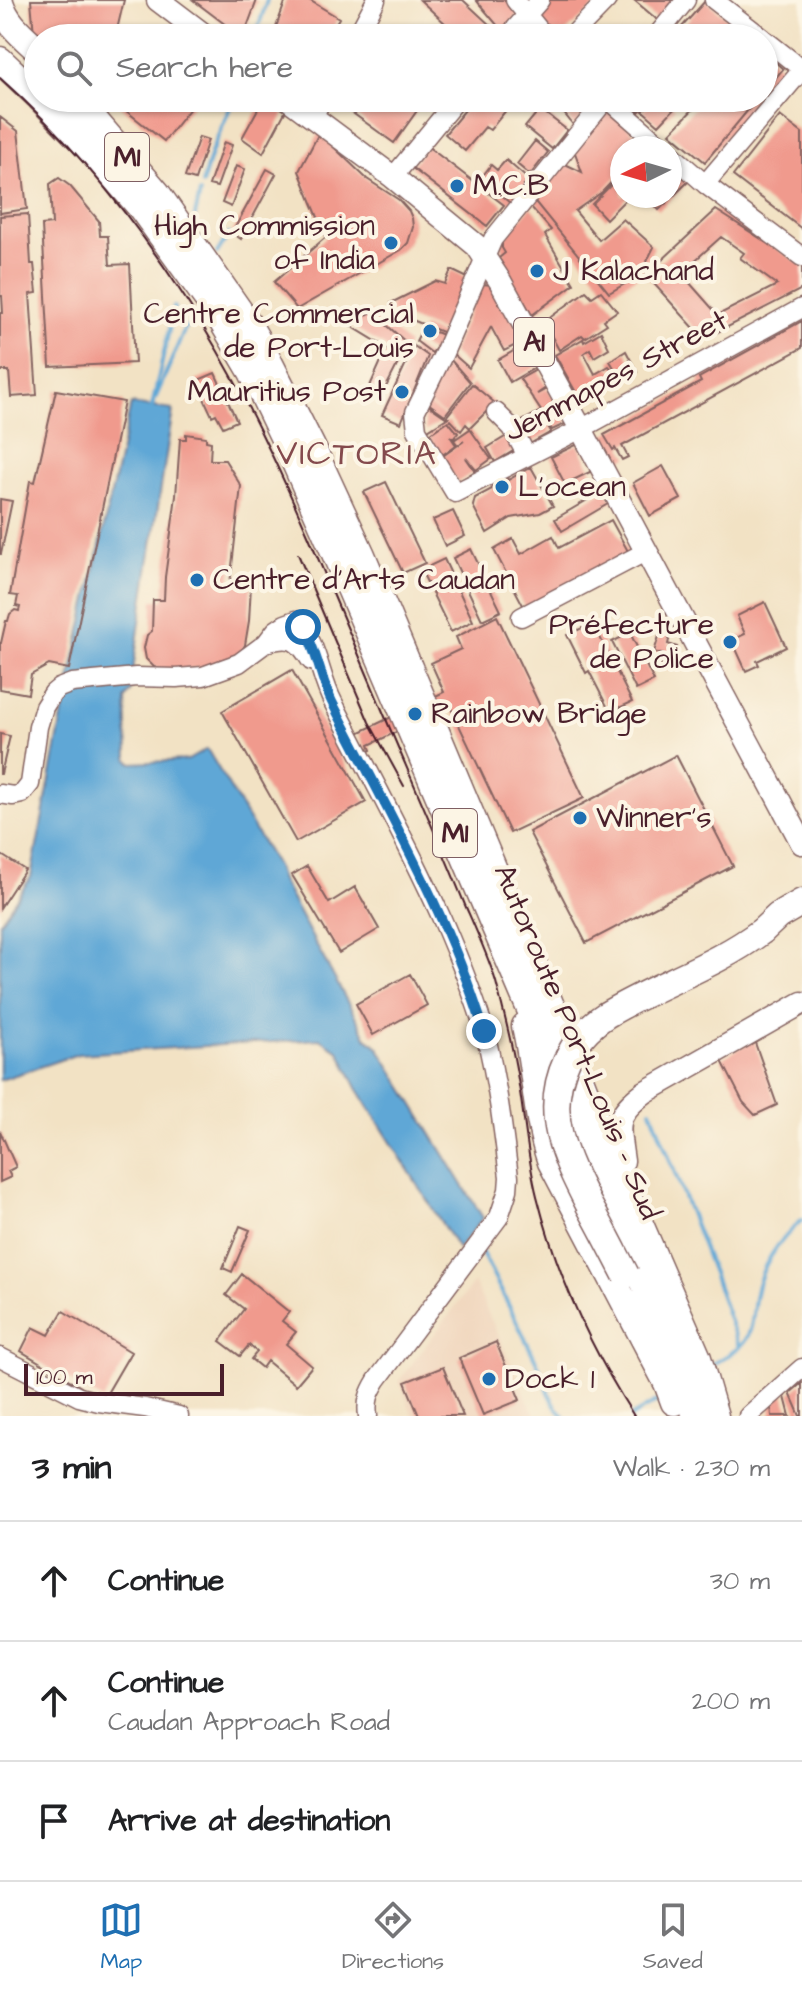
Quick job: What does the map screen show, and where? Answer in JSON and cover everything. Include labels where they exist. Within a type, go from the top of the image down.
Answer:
[{"type":"highway","points":[[0,2],[5,16],[24,37]]},
{"type":"highway","points":[[0,30],[24,51]]},
{"type":"highway","points":[[0,47],[24,69]]},
{"type":"highway","points":[[0,60],[24,83]]},
{"type":"highway","points":[[54,112],[88,147]]},
{"type":"highway","points":[[67,112],[88,147]]},
{"type":"highway","name":"Autoroute Port-Louis – Sud","points":[[88,112],[157,193],[222,285],[263,350],[325,474],[362,555],[521,964],[550,1056],[683,1358]]},
{"type":"highway","name":"Autoroute Port-Louis – Sud","points":[[88,147],[142,209],[170,247],[216,311],[252,372],[289,449],[418,744],[631,1203],[683,1358]]},
{"type":"highway","points":[[730,1416],[722,1386],[658,1336],[570,1168],[558,1132],[556,1100],[563,1067],[579,1038],[604,1016],[733,952],[778,916],[802,902]]},
{"type":"highway","points":[[521,964],[564,1019],[623,1161],[683,1358],[679,1416]]},
{"type":"highway","points":[[521,964],[540,1127],[551,1162],[683,1358]]},
{"type":"highway","name":"M1","points":[[683,1358],[696,1416]]},
{"type":"highway","name":"M1","points":[[683,1358],[703,1372],[715,1416]]},
{"type":"main road","points":[[158,0],[190,24]]},
{"type":"main road","name":"A1","points":[[312,112],[477,246],[500,281],[581,429],[802,843]]},
{"type":"main road","points":[[623,1161],[619,1126],[621,1115],[630,1104],[645,1092],[802,1003]]},
{"type":"street","points":[[363,24],[376,0]]},
{"type":"street","points":[[534,24],[520,8],[540,0]]},
{"type":"street","points":[[584,24],[607,0]]},
{"type":"street","points":[[666,24],[686,0]]},
{"type":"street","points":[[714,0],[745,24]]},
{"type":"street","points":[[778,50],[802,69],[778,97]]},
{"type":"street","points":[[393,177],[446,112]]},
{"type":"street","points":[[484,257],[493,239],[596,112]]},
{"type":"street","points":[[623,112],[650,136]]},
{"type":"street","points":[[705,184],[766,112]]},
{"type":"street","points":[[682,164],[802,257]]},
{"type":"street","name":"Jemmapes Street","points":[[484,257],[444,353],[415,412],[417,430],[455,493],[581,429],[802,308]]},
{"type":"street","points":[[496,412],[512,428],[527,456]]},
{"type":"street","points":[[521,617],[647,551]]},
{"type":"street","points":[[0,794],[22,794],[30,784],[44,707],[53,693],[66,684],[136,677],[203,676],[234,666],[266,643],[276,630],[296,620],[309,637],[330,698],[409,847],[467,978],[493,1067],[509,1177],[505,1204],[499,1217],[377,1380],[368,1394],[368,1416]]},
{"type":"street","points":[[0,1357],[79,1397],[179,1416]]},
{"type":"street","points":[[748,1416],[802,1368]]},
{"type":"shaded area","points":[[474,1282],[535,1416],[413,1416],[399,1381]]},
{"type":"water","points":[[131,404],[173,410],[133,670],[134,685],[126,699],[128,759],[132,763],[188,760],[207,749],[275,864],[367,1038],[378,1047],[483,1218],[458,1249],[357,1088],[339,1051],[320,1039],[78,1054],[0,1080],[0,922],[31,877],[64,707]]},
{"type":"building","points":[[31,0],[124,0],[118,24],[33,24]]},
{"type":"building","points":[[193,0],[257,0],[248,24],[225,24]]},
{"type":"building","points":[[286,0],[309,0],[339,18],[335,24],[277,24]]},
{"type":"building","points":[[420,0],[463,0],[489,24],[446,24]]},
{"type":"building","points":[[476,0],[507,0],[518,14],[510,24],[496,24]]},
{"type":"building","points":[[550,0],[602,0],[575,24],[544,24],[536,14]]},
{"type":"building","points":[[634,0],[679,0],[660,22]]},
{"type":"building","points":[[706,0],[733,24],[685,24]]},
{"type":"building","points":[[128,112],[187,112],[164,141]]},
{"type":"building","points":[[256,112],[285,112],[263,153],[242,138]]},
{"type":"building","points":[[351,112],[416,112],[394,143]]},
{"type":"building","points":[[463,112],[505,112],[490,130],[485,127],[465,151],[445,134]]},
{"type":"building","points":[[538,112],[544,112],[567,130],[552,149],[525,127]]},
{"type":"building","points":[[563,112],[587,112],[574,126]]},
{"type":"building","points":[[602,112],[612,112],[638,136],[610,136],[610,184],[575,211],[599,240],[623,219],[654,247],[640,275],[609,293],[532,198],[563,163],[582,172],[574,150]]},
{"type":"building","points":[[644,112],[671,112],[659,125]]},
{"type":"building","points":[[690,112],[746,112],[705,162],[682,143],[682,136],[670,133]]},
{"type":"building","points":[[780,116],[802,133],[802,229],[733,176]]},
{"type":"building","points":[[0,117],[18,131],[27,209],[0,213]]},
{"type":"building","points":[[319,133],[367,179],[399,200],[409,211],[413,227],[408,243],[401,250],[297,309],[274,282],[326,237],[299,171]]},
{"type":"building","points":[[199,137],[208,140],[195,180],[185,177]]},
{"type":"building","points":[[535,141],[548,152],[530,175],[517,164]]},
{"type":"building","points":[[224,142],[232,145],[217,187],[209,185]]},
{"type":"building","name":"M.C.B","points":[[427,146],[504,205],[487,226],[411,167]]},
{"type":"building","points":[[506,160],[529,180],[510,203],[481,178],[491,165],[497,170]]},
{"type":"building","points":[[236,166],[245,169],[231,207],[222,203]]},
{"type":"building","points":[[682,167],[692,178],[682,188]]},
{"type":"building","points":[[267,169],[276,174],[241,239],[232,233]]},
{"type":"building","points":[[59,178],[70,186],[99,221],[100,236],[108,236],[110,265],[130,264],[135,363],[50,367],[42,225],[52,224],[50,184]]},
{"type":"building","points":[[610,186],[610,208],[617,208],[606,219],[592,204]]},
{"type":"building","name":"J Kalachand","points":[[531,207],[551,230],[545,235],[574,284],[532,315],[499,258],[505,253],[502,241]]},
{"type":"building","points":[[716,210],[802,265],[802,289],[704,339],[646,275]],"holes":[[[721,237],[744,253],[740,258],[777,285],[718,315],[681,273]]]},
{"type":"building","points":[[28,214],[31,264],[34,264],[37,293],[30,294],[37,395],[11,397],[9,371],[0,371],[0,313],[3,313],[0,296],[0,216]]},
{"type":"building","points":[[451,270],[472,280],[447,334],[390,311],[391,303],[435,281],[445,284]]},
{"type":"building","points":[[480,284],[494,285],[524,341],[504,351],[491,327],[469,368],[452,353]]},
{"type":"building","points":[[586,291],[592,297],[601,291],[617,311],[604,320],[607,324],[559,350],[544,322]]},
{"type":"building","points":[[372,312],[408,344],[383,393],[370,386],[387,348],[348,324]]},
{"type":"building","points":[[802,321],[802,348],[622,446],[628,457],[622,460],[615,448],[613,450],[604,435],[701,382],[699,378]]},
{"type":"building","points":[[423,327],[445,336],[432,353],[416,341]]},
{"type":"building","points":[[601,332],[609,348],[594,357],[590,349],[584,353],[595,374],[609,366],[622,381],[582,403],[555,355]]},
{"type":"building","points":[[524,345],[536,367],[510,382],[498,360]]},
{"type":"building","points":[[414,346],[428,356],[401,423],[382,415]]},
{"type":"building","points":[[626,351],[637,372],[622,381],[610,361]]},
{"type":"building","points":[[450,359],[470,382],[445,415],[425,401]]},
{"type":"building","points":[[538,369],[547,387],[537,394],[548,388],[567,423],[552,430],[543,416],[551,432],[526,446],[515,425],[541,411],[520,379]]},
{"type":"building","points":[[215,373],[237,421],[223,427],[216,414],[212,416],[196,381]]},
{"type":"building","points":[[472,384],[495,403],[470,428],[466,424],[461,431],[447,416]]},
{"type":"building","points":[[56,390],[124,402],[69,669],[49,665],[31,675],[28,694],[0,689],[0,643],[6,621],[20,607],[16,606],[18,596],[10,595],[30,481],[35,482]]},
{"type":"building","points":[[428,405],[447,418],[426,431],[423,413]]},
{"type":"building","points":[[448,421],[458,433],[453,439],[450,436],[456,445],[441,456],[428,435]]},
{"type":"building","points":[[470,429],[491,459],[476,470],[466,458],[475,471],[458,482],[440,458],[464,441],[458,445],[454,440]]},
{"type":"building","name":"Centre d'Arts Caudan","points":[[186,434],[206,437],[206,441],[211,442],[210,460],[225,460],[241,486],[230,584],[251,585],[249,621],[245,645],[239,655],[219,666],[166,671],[154,667],[146,659],[144,648],[147,635],[152,631],[153,600],[164,600],[180,439],[186,439]]},
{"type":"building","points":[[510,434],[518,448],[495,462],[487,448]]},
{"type":"building","points":[[578,444],[592,471],[565,484],[551,457]]},
{"type":"building","points":[[663,466],[681,499],[650,516],[633,483]]},
{"type":"building","points":[[531,467],[553,506],[540,513],[511,518],[487,533],[473,506],[475,498],[492,489],[491,485],[506,476],[508,480]]},
{"type":"building","points":[[386,482],[425,563],[403,573],[364,492]]},
{"type":"building","points":[[606,489],[613,501],[562,531],[555,519]]},
{"type":"building","points":[[0,499],[12,501],[1,554],[0,554]]},
{"type":"building","points":[[453,511],[465,536],[445,546],[433,520]]},
{"type":"building","points":[[611,520],[629,553],[525,609],[494,550],[513,539],[521,554],[553,536],[559,548]]},
{"type":"building","points":[[471,549],[501,611],[482,620],[453,558]]},
{"type":"building","points":[[444,559],[473,621],[451,632],[421,570]]},
{"type":"building","points":[[765,602],[786,647],[757,661],[759,665],[746,671],[732,640],[745,634],[737,616]]},
{"type":"building","points":[[497,616],[584,798],[510,833],[450,706],[369,745],[371,750],[367,752],[358,733],[444,692],[431,663],[461,649],[456,637]]},
{"type":"building","points":[[593,623],[632,702],[610,712],[567,635]]},
{"type":"building","points":[[661,630],[671,632],[668,644],[677,647],[670,670],[661,667],[664,655],[654,652]]},
{"type":"building","points":[[630,633],[654,681],[636,690],[612,642]]},
{"type":"building","points":[[292,670],[366,802],[296,842],[222,711]]},
{"type":"building","points":[[0,734],[10,736],[1,774],[0,774]]},
{"type":"building","points":[[676,755],[733,866],[586,943],[529,832]]},
{"type":"building","points":[[0,854],[25,870],[0,908]]},
{"type":"building","points":[[307,866],[329,903],[355,887],[379,929],[339,953],[292,875]]},
{"type":"building","points":[[410,974],[427,1005],[373,1035],[356,1004]]},
{"type":"building","points":[[754,1040],[777,1105],[755,1115],[743,1102],[721,1059]]},
{"type":"building","points":[[0,1131],[16,1167],[8,1171],[11,1177],[0,1182]]},
{"type":"building","points":[[240,1226],[250,1230],[232,1272],[223,1268]]},
{"type":"building","points":[[242,1274],[289,1312],[282,1321],[296,1332],[286,1344],[312,1366],[296,1385],[267,1361],[262,1368],[251,1359],[257,1352],[249,1345],[240,1356],[220,1341],[244,1309],[226,1295]]},
{"type":"building","points":[[63,1311],[131,1352],[103,1400],[21,1351],[33,1327],[49,1335]]},
{"type":"building","name":"Dock 1","points":[[496,1342],[520,1400],[483,1415],[459,1358]]},
{"type":"building","points":[[443,1367],[463,1416],[419,1416],[405,1382]]},
{"type":"building","points":[[802,1383],[802,1416],[800,1416],[790,1393]]},
{"type":"building","points":[[784,1393],[790,1416],[772,1416],[771,1405]]},
{"type":"waterway","points":[[259,24],[267,0]]},
{"type":"waterway","points":[[202,184],[228,112]]},
{"type":"waterway","points":[[194,220],[200,193]]},
{"type":"waterway","points":[[217,253],[229,234]]},
{"type":"waterway","points":[[152,407],[174,307]]},
{"type":"waterway","points":[[156,397],[186,326]]},
{"type":"waterway","points":[[651,1110],[739,1347]]},
{"type":"waterway","points":[[710,1366],[745,1341],[751,1326],[757,1286],[766,1265],[778,1245],[802,1220]]},
{"type":"waterway","points":[[481,1251],[552,1398],[564,1416]]},
{"type":"waterway","points":[[632,1416],[663,1398]]},
{"type":"tram line","points":[[0,78],[24,100]]},
{"type":"tram line","points":[[36,112],[111,196],[160,261],[219,353],[273,457],[489,963],[511,1043],[533,1179],[545,1226],[576,1310],[634,1416]]},
{"type":"tram line","points":[[298,554],[369,722],[404,786]]},
{"type":"place","name":"M.C.B","points":[[457,186]]},
{"type":"place","name":"High Commission of India","points":[[391,243]]},
{"type":"place","name":"J Kalachand","points":[[537,271]]},
{"type":"place","name":"Centre Commercial de Port-Louis","points":[[430,331]]},
{"type":"place","name":"Mauritius Post","points":[[402,392]]},
{"type":"place","name":"L'ocean","points":[[502,487]]},
{"type":"place","name":"Centre d'Arts Caudan","points":[[197,580]]},
{"type":"place","name":"Préfecture de Police","points":[[730,642]]},
{"type":"place","name":"Rainbow Bridge","points":[[415,714]]},
{"type":"place","name":"Winner's","points":[[580,818]]},
{"type":"place","name":"Dock 1","points":[[489,1379]]},
{"type":"district","name":"VICTORIA","points":[[357,454]]},
{"type":"route","points":[[303,627],[330,698],[409,847],[458,955],[484,1031]]}]
